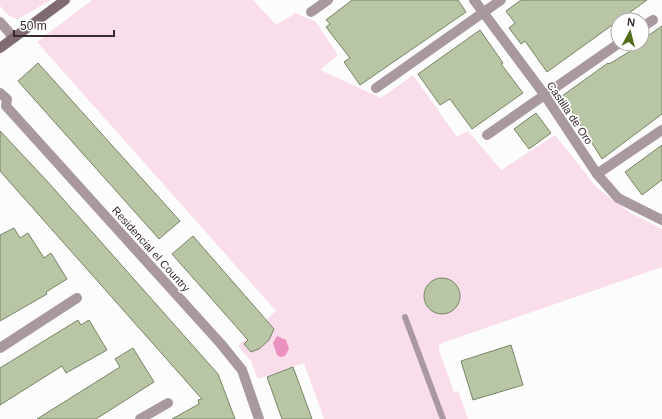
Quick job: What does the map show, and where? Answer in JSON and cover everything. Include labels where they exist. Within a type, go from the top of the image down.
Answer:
[{"type":"street","points":[[0,48],[65,0]]},
{"type":"street","points":[[311,12],[328,0]]},
{"type":"street","name":"Castilla de Oro","points":[[474,0],[544,94],[598,174],[618,198],[662,220]]},
{"type":"street","points":[[376,88],[501,0]]},
{"type":"street","points":[[0,22],[14,38]]},
{"type":"street","points":[[487,135],[610,49]]},
{"type":"street","name":"Residencial el Country","points":[[0,93],[7,99],[3,106],[221,344],[242,370],[259,419]]},
{"type":"street","points":[[598,174],[662,130]]},
{"type":"street","points":[[0,348],[77,298]]},
{"type":"street","points":[[140,419],[168,403]]},
{"type":"lane","points":[[405,317],[443,419]]},
{"type":"shaded area","points":[[0,0],[51,0],[18,19],[9,16],[0,6]]},
{"type":"shaded area","points":[[92,0],[253,0],[276,25],[296,13],[316,22],[338,55],[320,70],[381,98],[413,75],[457,137],[468,131],[501,170],[555,135],[597,188],[631,213],[662,229],[662,267],[442,343],[439,346],[439,351],[454,392],[458,391],[468,419],[324,419],[304,363],[258,379],[251,361],[238,346],[276,311],[37,42]]},
{"type":"shaded area","points":[[277,336],[286,340],[289,349],[285,356],[280,357],[277,355],[273,343]]},
{"type":"building","points":[[352,0],[458,0],[466,12],[360,85],[344,62],[350,58],[326,27],[330,24],[326,20]]},
{"type":"building","points":[[521,0],[647,0],[630,12],[610,12],[610,27],[547,72],[525,41],[521,44],[509,28],[515,23],[506,11]]},
{"type":"building","points":[[662,26],[662,114],[602,159],[562,96],[608,63],[609,64],[629,52],[650,52],[650,34]]},
{"type":"building","points":[[480,30],[503,63],[501,64],[523,93],[472,129],[450,99],[440,105],[418,74]]},
{"type":"building","points":[[38,63],[180,221],[159,239],[18,81]]},
{"type":"building","points":[[536,113],[551,133],[529,149],[514,129]]},
{"type":"building","points":[[0,131],[47,181],[218,374],[235,419],[172,419],[199,404],[198,400],[202,399],[0,171]]},
{"type":"building","points":[[662,145],[662,180],[642,195],[625,172]]},
{"type":"building","points":[[14,228],[20,238],[28,233],[44,258],[51,253],[67,279],[46,292],[47,294],[0,321],[0,235]]},
{"type":"building","points":[[193,236],[274,329],[269,340],[259,349],[251,352],[244,344],[248,340],[172,254]]},
{"type":"building","points":[[442,278],[455,283],[460,296],[455,309],[442,314],[429,309],[424,296],[429,283]]},
{"type":"building","points":[[78,320],[81,325],[89,320],[107,350],[66,373],[62,366],[0,405],[0,368]]},
{"type":"building","points":[[511,345],[523,385],[473,400],[461,361]]},
{"type":"building","points":[[133,348],[154,382],[96,419],[37,419],[120,367],[115,359]]},
{"type":"building","points":[[293,367],[312,419],[282,419],[267,377]]}]
